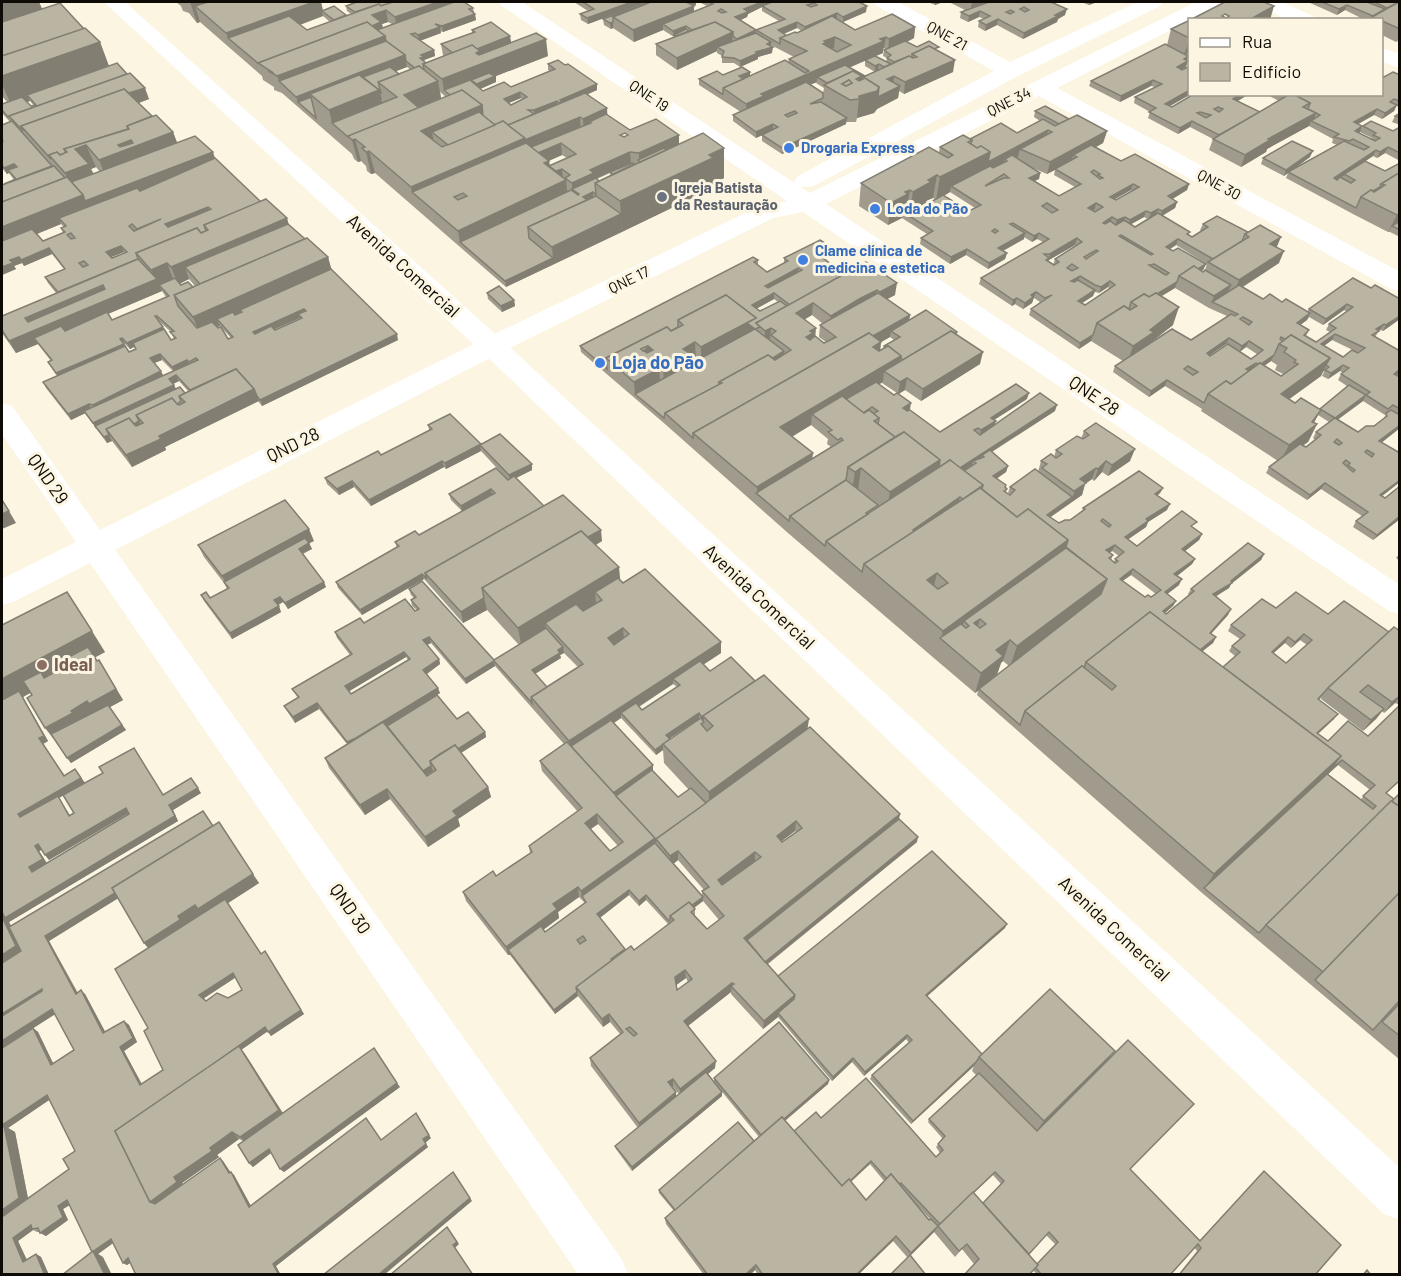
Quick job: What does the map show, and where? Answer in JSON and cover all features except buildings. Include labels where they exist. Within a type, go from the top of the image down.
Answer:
[{"type":"street","name":"Avenida Comercial","points":[[114,2],[492,346],[1400,1198]]},
{"type":"street","name":"QNE 19","points":[[509,2],[798,197]]},
{"type":"street","name":"QNE 21","points":[[884,2],[1010,71]]},
{"type":"street","name":"QNE 34","points":[[798,197],[1010,71],[1153,2]]},
{"type":"street","name":"QNE 34","points":[[798,197],[1039,87],[1211,2]]},
{"type":"street","points":[[1266,2],[1302,18]]},
{"type":"street","points":[[1383,54],[1400,62]]},
{"type":"street","name":"QNE 30","points":[[1039,87],[1400,283]]},
{"type":"street","name":"QNE 17","points":[[492,346],[798,197]]},
{"type":"street","name":"QNE 28","points":[[798,197],[1400,603]]},
{"type":"street","name":"QND 28","points":[[2,592],[492,346]]},
{"type":"street","name":"QND 29","points":[[2,413],[95,544]]},
{"type":"street","name":"QND 30","points":[[95,544],[605,1275]]},
{"type":"place","name":"Drogaria Express","points":[[789,148]]},
{"type":"place","name":"Igreja Batista da Restauração","points":[[662,197]]},
{"type":"place","name":"Loda do Pão","points":[[875,209]]},
{"type":"place","name":"Clame clínica de medicina e estetica","points":[[803,260]]},
{"type":"place","name":"Loja do Pão","points":[[600,363]]},
{"type":"place","name":"Ideal","points":[[42,665]]}]
